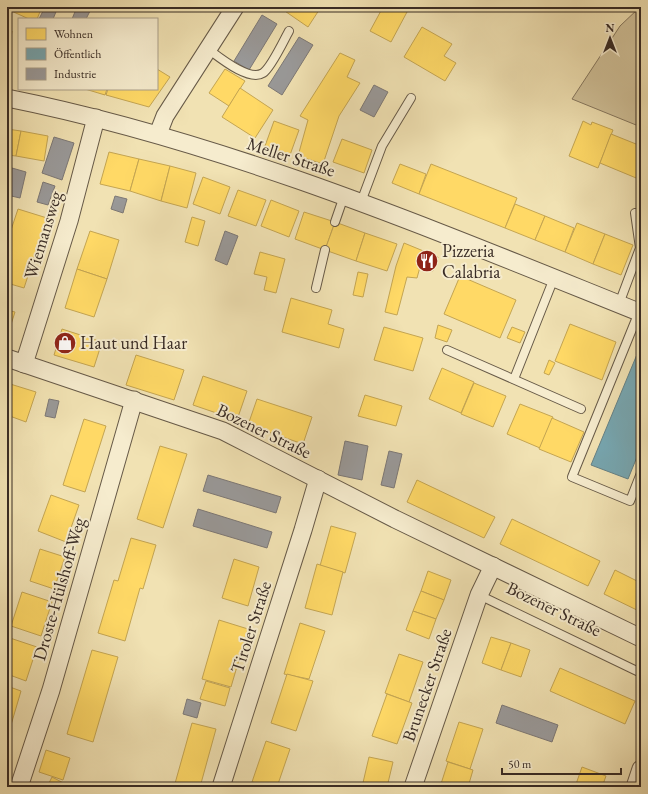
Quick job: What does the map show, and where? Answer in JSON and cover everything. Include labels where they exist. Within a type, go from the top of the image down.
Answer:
[{"type":"street","points":[[158,134],[165,116],[236,7]]},
{"type":"street","name":"Meller Straße","points":[[7,98],[158,134],[344,196],[640,312]]},
{"type":"street","name":"Wiemansweg","points":[[24,364],[69,221],[96,118]]},
{"type":"street","name":"Bozener Straße","points":[[7,358],[223,431],[395,519],[641,638]]},
{"type":"street","name":"Droste-Hülshoff-Weg","points":[[19,787],[51,690],[134,400]]},
{"type":"street","name":"Tiroler Straße","points":[[221,787],[318,479]]},
{"type":"street","name":"Bozener Straße","points":[[479,596],[493,566]]},
{"type":"street","name":"Brunecker Straße","points":[[413,787],[479,596]]},
{"type":"street","points":[[635,787],[641,769]]},
{"type":"lane","points":[[208,49],[244,73],[256,75],[263,74],[289,31]]},
{"type":"lane","points":[[361,202],[382,146],[411,98]]},
{"type":"lane","points":[[335,222],[344,196]]},
{"type":"lane","points":[[619,304],[640,248],[635,213]]},
{"type":"lane","points":[[316,288],[325,250]]},
{"type":"lane","points":[[514,379],[554,278]]},
{"type":"lane","points":[[640,312],[572,477],[630,501],[641,473]]},
{"type":"lane","points":[[446,350],[581,409]]},
{"type":"lane","name":"Bozener Straße","points":[[479,596],[641,673]]},
{"type":"shaded area","points":[[640,7],[641,127],[572,99],[620,26]]},
{"type":"building: Wohnen","points":[[7,7],[42,7],[37,18],[27,18],[7,9]]},
{"type":"building: Wohnen","points":[[279,7],[321,7],[308,27]]},
{"type":"building: Wohnen","points":[[383,7],[398,7],[407,12],[391,42],[370,31]]},
{"type":"building: Wohnen","points":[[422,27],[452,44],[444,56],[456,63],[445,81],[404,57]]},
{"type":"building: Wohnen","points":[[7,30],[12,31],[7,67]]},
{"type":"building: Wohnen","points":[[340,53],[355,60],[347,77],[360,83],[339,116],[323,164],[298,156],[308,120],[300,116]]},
{"type":"building: Wohnen","points":[[225,69],[245,81],[229,106],[209,93]]},
{"type":"building: Wohnen","points":[[158,70],[170,77],[149,107],[106,95],[108,90],[158,90]]},
{"type":"building: Wohnen","points":[[240,88],[273,110],[255,138],[222,117]]},
{"type":"building: Wohnen","points":[[88,90],[107,90],[105,95]]},
{"type":"building: Wohnen","points":[[274,121],[299,130],[290,155],[265,146]]},
{"type":"building: Wohnen","points":[[583,121],[591,125],[592,122],[613,130],[598,168],[569,156]]},
{"type":"building: Wohnen","points":[[7,129],[21,131],[16,156],[7,155]]},
{"type":"building: Wohnen","points":[[21,131],[48,136],[44,161],[16,156]]},
{"type":"building: Wohnen","points":[[611,134],[641,146],[641,180],[600,163]]},
{"type":"building: Wohnen","points":[[342,139],[372,150],[364,173],[333,162]]},
{"type":"building: Wohnen","points":[[109,152],[139,159],[130,191],[100,184]]},
{"type":"building: Wohnen","points":[[139,159],[170,166],[161,201],[130,191]]},
{"type":"building: Wohnen","points":[[400,164],[426,174],[419,194],[392,183]]},
{"type":"building: Wohnen","points":[[431,164],[517,198],[505,228],[419,194]]},
{"type":"building: Wohnen","points":[[170,166],[196,173],[187,208],[161,201]]},
{"type":"building: Wohnen","points":[[203,177],[230,187],[220,214],[193,204]]},
{"type":"building: Wohnen","points":[[238,190],[266,200],[256,226],[228,216]]},
{"type":"building: Wohnen","points":[[271,200],[299,211],[289,237],[261,226]]},
{"type":"building: Wohnen","points":[[515,204],[545,216],[535,240],[505,228]]},
{"type":"building: Wohnen","points":[[18,209],[47,218],[24,288],[7,283],[7,242]]},
{"type":"building: Wohnen","points":[[304,212],[335,222],[325,250],[295,239]]},
{"type":"building: Wohnen","points":[[545,216],[574,228],[565,252],[535,240]]},
{"type":"building: Wohnen","points":[[192,217],[205,221],[198,246],[185,242]]},
{"type":"building: Wohnen","points":[[335,222],[365,233],[356,261],[325,250]]},
{"type":"building: Wohnen","points":[[577,223],[605,234],[593,264],[565,252]]},
{"type":"building: Wohnen","points":[[90,231],[119,240],[107,279],[77,269]]},
{"type":"building: Wohnen","points":[[365,233],[397,244],[387,271],[356,261]]},
{"type":"building: Wohnen","points":[[605,234],[633,245],[621,275],[593,264]]},
{"type":"building: Wohnen","points":[[404,243],[438,257],[433,271],[420,267],[417,278],[407,277],[397,315],[385,312],[396,266]]},
{"type":"building: Wohnen","points":[[260,252],[285,259],[276,293],[264,290],[267,277],[254,274]]},
{"type":"building: Wohnen","points":[[77,269],[107,279],[94,317],[65,308]]},
{"type":"building: Wohnen","points":[[358,272],[368,274],[363,297],[353,295]]},
{"type":"building: Wohnen","points":[[460,276],[516,300],[500,338],[444,314]]},
{"type":"building: Wohnen","points":[[291,298],[332,310],[328,324],[344,329],[339,348],[282,332]]},
{"type":"building: Wohnen","points":[[7,310],[15,312],[7,337]]},
{"type":"building: Wohnen","points":[[570,324],[616,342],[602,380],[555,361]]},
{"type":"building: Wohnen","points":[[438,325],[452,330],[447,342],[435,338]]},
{"type":"building: Wohnen","points":[[384,327],[423,338],[413,371],[374,360]]},
{"type":"building: Wohnen","points":[[512,327],[525,332],[520,343],[507,338]]},
{"type":"building: Wohnen","points":[[62,329],[102,342],[94,367],[54,355]]},
{"type":"building: Wohnen","points":[[136,355],[184,370],[174,400],[126,385]]},
{"type":"building: Wohnen","points":[[549,360],[555,363],[549,375],[544,373]]},
{"type":"building: Wohnen","points":[[442,368],[474,382],[461,413],[429,399]]},
{"type":"building: Wohnen","points":[[203,376],[247,391],[237,420],[193,405]]},
{"type":"building: Wohnen","points":[[7,383],[36,392],[26,422],[7,415]]},
{"type":"building: Wohnen","points":[[474,383],[506,396],[493,427],[461,414]]},
{"type":"building: Wohnen","points":[[365,395],[402,406],[396,426],[358,416]]},
{"type":"building: Wohnen","points":[[257,399],[312,417],[303,444],[248,425]]},
{"type":"building: Wohnen","points":[[520,404],[553,417],[540,448],[507,434]]},
{"type":"building: Wohnen","points":[[552,418],[584,432],[571,462],[539,449]]},
{"type":"building: Wohnen","points":[[84,419],[106,426],[85,492],[63,485]]},
{"type":"building: Wohnen","points":[[160,446],[187,454],[163,528],[137,519]]},
{"type":"building: Wohnen","points":[[417,480],[495,517],[484,538],[407,502]]},
{"type":"building: Wohnen","points":[[51,495],[79,505],[66,542],[38,531]]},
{"type":"building: Wohnen","points":[[512,519],[600,561],[588,586],[500,544]]},
{"type":"building: Wohnen","points":[[331,526],[356,533],[345,573],[320,566]]},
{"type":"building: Wohnen","points":[[131,538],[156,545],[143,589],[140,588],[125,641],[98,633],[114,580],[118,581]]},
{"type":"building: Wohnen","points":[[40,549],[65,557],[54,589],[30,581]]},
{"type":"building: Wohnen","points":[[234,559],[259,567],[248,606],[222,598]]},
{"type":"building: Wohnen","points":[[317,564],[343,572],[332,615],[305,608]]},
{"type":"building: Wohnen","points":[[615,570],[641,583],[641,612],[604,594]]},
{"type":"building: Wohnen","points":[[428,571],[451,580],[444,600],[421,591]]},
{"type":"building: Wohnen","points":[[421,591],[444,600],[436,619],[413,611]]},
{"type":"building: Wohnen","points":[[22,592],[52,602],[41,636],[11,626]]},
{"type":"building: Wohnen","points":[[413,611],[436,619],[429,639],[406,630]]},
{"type":"building: Wohnen","points":[[219,620],[248,629],[231,687],[202,679]]},
{"type":"building: Wohnen","points":[[300,623],[325,631],[309,679],[284,674]]},
{"type":"building: Wohnen","points":[[7,637],[37,647],[26,681],[7,674]]},
{"type":"building: Wohnen","points":[[491,637],[511,643],[501,670],[482,663]]},
{"type":"building: Wohnen","points":[[511,643],[530,650],[521,677],[501,670]]},
{"type":"building: Wohnen","points":[[92,650],[118,657],[93,742],[67,734]]},
{"type":"building: Wohnen","points":[[399,654],[423,662],[409,702],[385,693]]},
{"type":"building: Wohnen","points":[[560,668],[635,701],[625,724],[550,691]]},
{"type":"building: Wohnen","points":[[287,674],[313,681],[296,731],[271,723]]},
{"type":"building: Wohnen","points":[[206,681],[230,688],[225,706],[200,699]]},
{"type":"building: Wohnen","points":[[7,686],[21,691],[11,725],[7,724]]},
{"type":"building: Wohnen","points":[[387,694],[412,703],[397,744],[372,736]]},
{"type":"building: Wohnen","points":[[459,722],[483,729],[470,769],[446,761]]},
{"type":"building: Wohnen","points":[[192,723],[216,729],[200,787],[174,787]]},
{"type":"building: Wohnen","points":[[266,741],[290,749],[277,787],[252,782]]},
{"type":"building: Wohnen","points":[[46,750],[70,758],[63,780],[39,772]]},
{"type":"building: Wohnen","points":[[369,757],[393,762],[387,787],[362,787]]},
{"type":"building: Wohnen","points":[[448,762],[473,770],[468,787],[440,787]]},
{"type":"building: Wohnen","points":[[582,767],[606,776],[602,787],[575,787]]},
{"type":"building: Wohnen","points":[[52,777],[71,787],[47,787]]},
{"type":"building: Wohnen","points":[[254,783],[274,787],[253,787]]},
{"type":"building: Öffentlich","points":[[638,352],[641,354],[641,447],[628,479],[591,465]]},
{"type":"building: Industrie","points":[[45,7],[58,7],[53,18],[40,18]]},
{"type":"building: Industrie","points":[[77,7],[92,7],[86,18],[72,18]]},
{"type":"building: Industrie","points":[[262,15],[277,24],[249,70],[234,61]]},
{"type":"building: Industrie","points":[[299,37],[313,45],[282,95],[268,86]]},
{"type":"building: Industrie","points":[[374,85],[388,92],[374,117],[360,110]]},
{"type":"building: Industrie","points":[[54,137],[74,143],[62,180],[42,173]]},
{"type":"building: Industrie","points":[[12,168],[26,172],[20,198],[7,195],[7,188]]},
{"type":"building: Industrie","points":[[43,182],[55,186],[48,205],[37,202]]},
{"type":"building: Industrie","points":[[115,196],[127,199],[123,213],[111,209]]},
{"type":"building: Industrie","points":[[225,231],[238,236],[227,265],[215,260]]},
{"type":"building: Industrie","points":[[49,399],[59,401],[55,418],[45,416]]},
{"type":"building: Industrie","points":[[345,441],[368,446],[362,480],[338,475]]},
{"type":"building: Industrie","points":[[389,451],[402,454],[394,488],[381,485]]},
{"type":"building: Industrie","points":[[208,475],[281,497],[276,513],[203,491]]},
{"type":"building: Industrie","points":[[198,509],[272,532],[267,548],[193,526]]},
{"type":"building: Industrie","points":[[187,699],[201,703],[197,718],[183,714]]},
{"type":"building: Industrie","points":[[502,705],[558,725],[552,742],[496,723]]},
{"type":"place","name":"Pizzeria Calabria","points":[[427,261]]},
{"type":"place","name":"Haut und Haar","points":[[65,343]]}]
